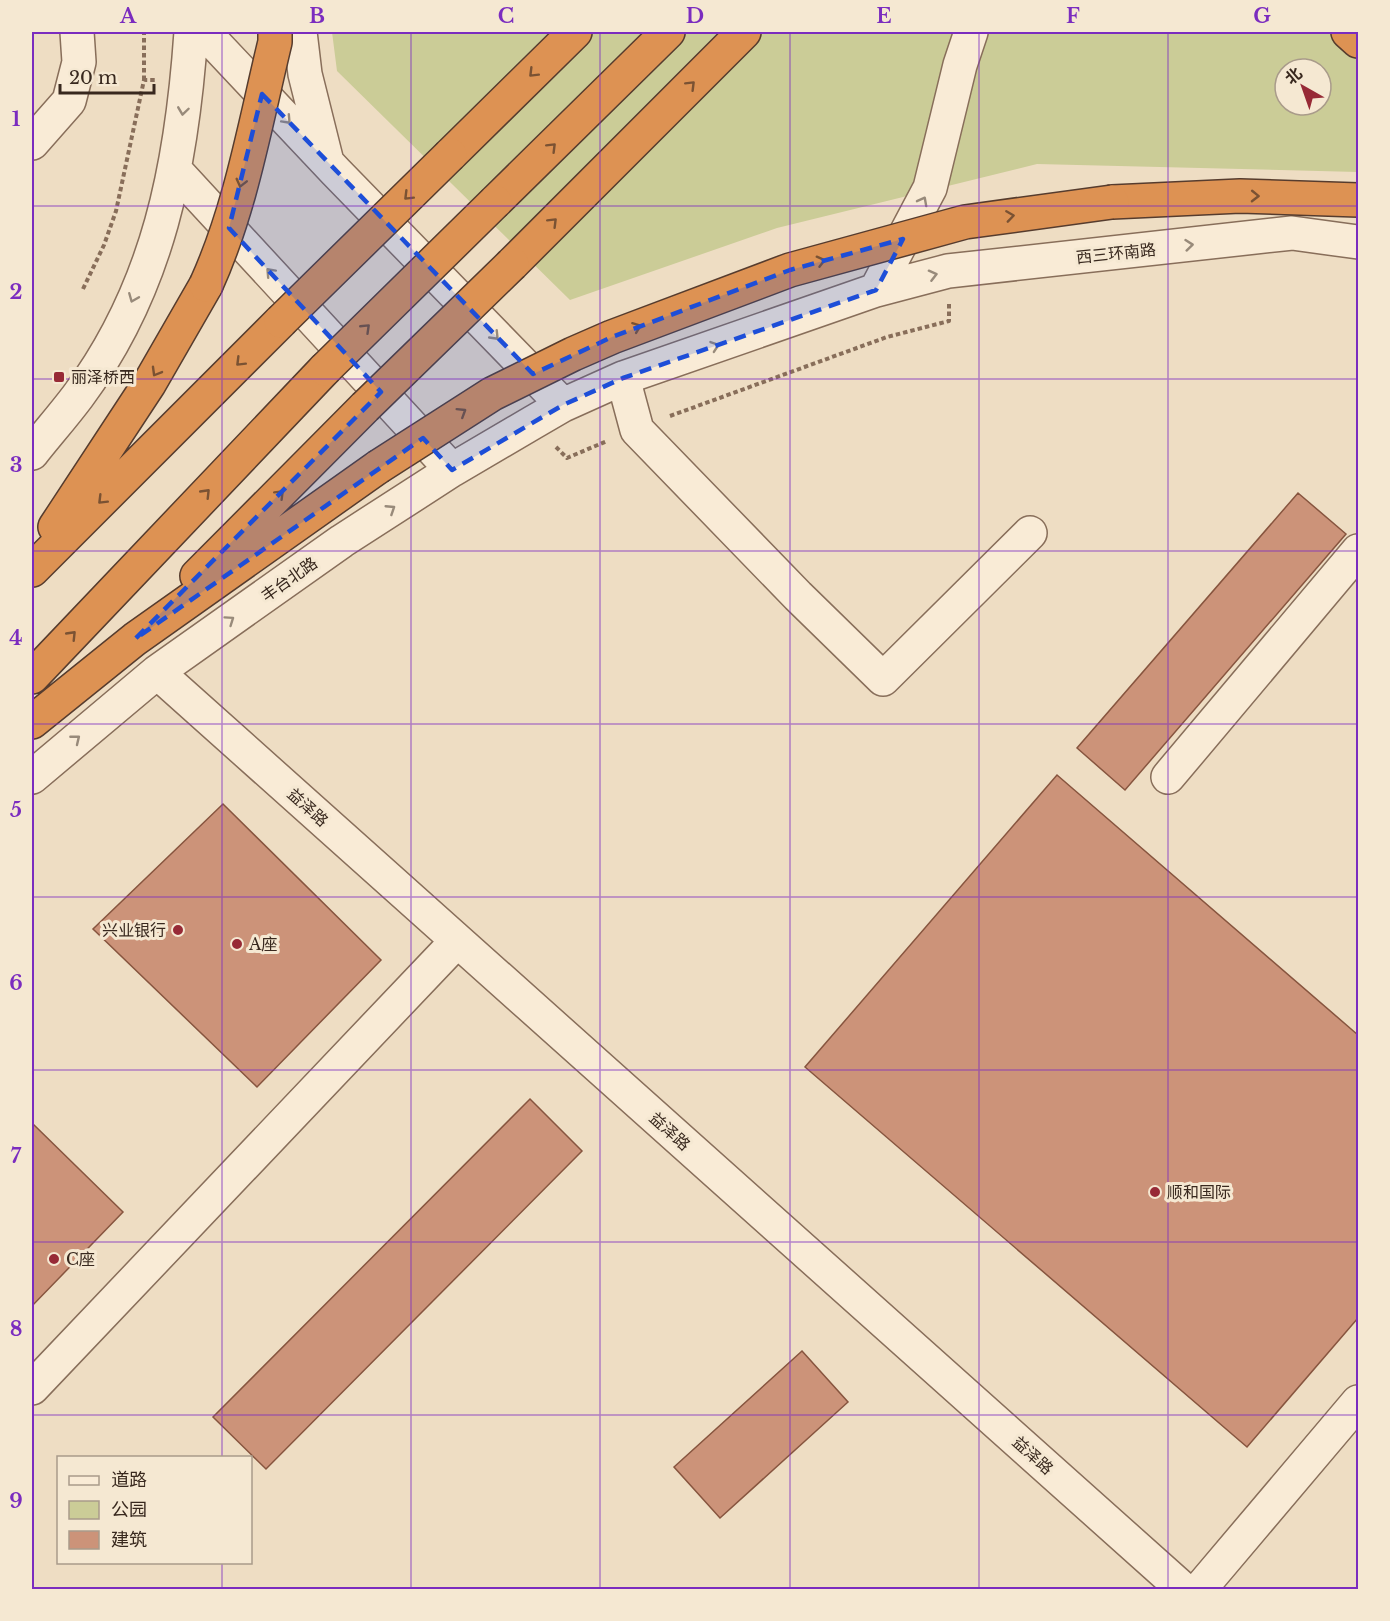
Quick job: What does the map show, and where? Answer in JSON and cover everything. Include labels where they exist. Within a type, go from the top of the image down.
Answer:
[{"type":"highway","points":[[254,126],[255,32]]},
{"type":"highway","points":[[32,562],[149,384],[206,285],[221,252],[234,211],[275,42],[275,32]]},
{"type":"highway","points":[[32,570],[574,32]]},
{"type":"highway","points":[[32,677],[325,369],[668,32]]},
{"type":"highway","points":[[135,639],[744,32]]},
{"type":"highway","points":[[1348,32],[1359,41]]},
{"type":"highway","points":[[32,722],[135,639],[378,467],[492,394],[612,336],[790,270],[965,222],[1112,202],[1240,196],[1359,200]]},
{"type":"street","points":[[32,143],[69,101],[79,62],[77,32]]},
{"type":"street","points":[[32,453],[78,396],[107,351],[127,314],[155,246],[175,170],[191,32]]},
{"type":"street","points":[[204,32],[563,405]]},
{"type":"street","points":[[300,32],[305,74],[328,163]]},
{"type":"street","points":[[876,290],[930,188],[960,65],[971,32]]},
{"type":"street","points":[[175,170],[452,470]]},
{"type":"street","name":"西三环南路","points":[[623,378],[876,290],[948,271],[1292,233],[1359,242]]},
{"type":"street","points":[[623,378],[637,430],[798,596],[884,678],[1030,533]]},
{"type":"street","name":"丰台北路","points":[[32,777],[157,672],[342,541],[452,470],[563,405],[623,378]]},
{"type":"street","points":[[1168,777],[1359,550]]},
{"type":"street","name":"益泽路","points":[[157,672],[1184,1590]]},
{"type":"street","points":[[32,1388],[457,941]]},
{"type":"street","points":[[1199,1590],[1359,1402]]},
{"type":"path","points":[[144,32],[144,80]]},
{"type":"highlighted area","points":[[262,94],[533,374],[612,337],[790,270],[903,239],[876,290],[623,378],[563,405],[452,470],[423,438],[135,639],[381,392],[229,228]]},
{"type":"green space","points":[[332,32],[1358,32],[1358,172],[1037,164],[777,228],[570,300],[337,71]]},
{"type":"building","points":[[1298,493],[1346,534],[1125,790],[1077,748]]},
{"type":"building","name":"顺和国际","points":[[1057,775],[1358,1035],[1358,1318],[1247,1447],[805,1067]]},
{"type":"building","name":"A座","points":[[223,804],[381,960],[257,1087],[93,929]]},
{"type":"building","points":[[530,1099],[582,1151],[266,1469],[213,1417]]},
{"type":"building","name":"C座","points":[[32,1123],[123,1212],[32,1306]]},
{"type":"building","points":[[802,1351],[848,1402],[720,1518],[674,1467]]},
{"type":"place","name":"丽泽桥西","points":[[59,377]]},
{"type":"place","name":"兴业银行","points":[[178,930]]},
{"type":"place","name":"A座","points":[[237,944]]},
{"type":"place","name":"顺和国际","points":[[1155,1192]]},
{"type":"place","name":"C座","points":[[54,1259]]}]
